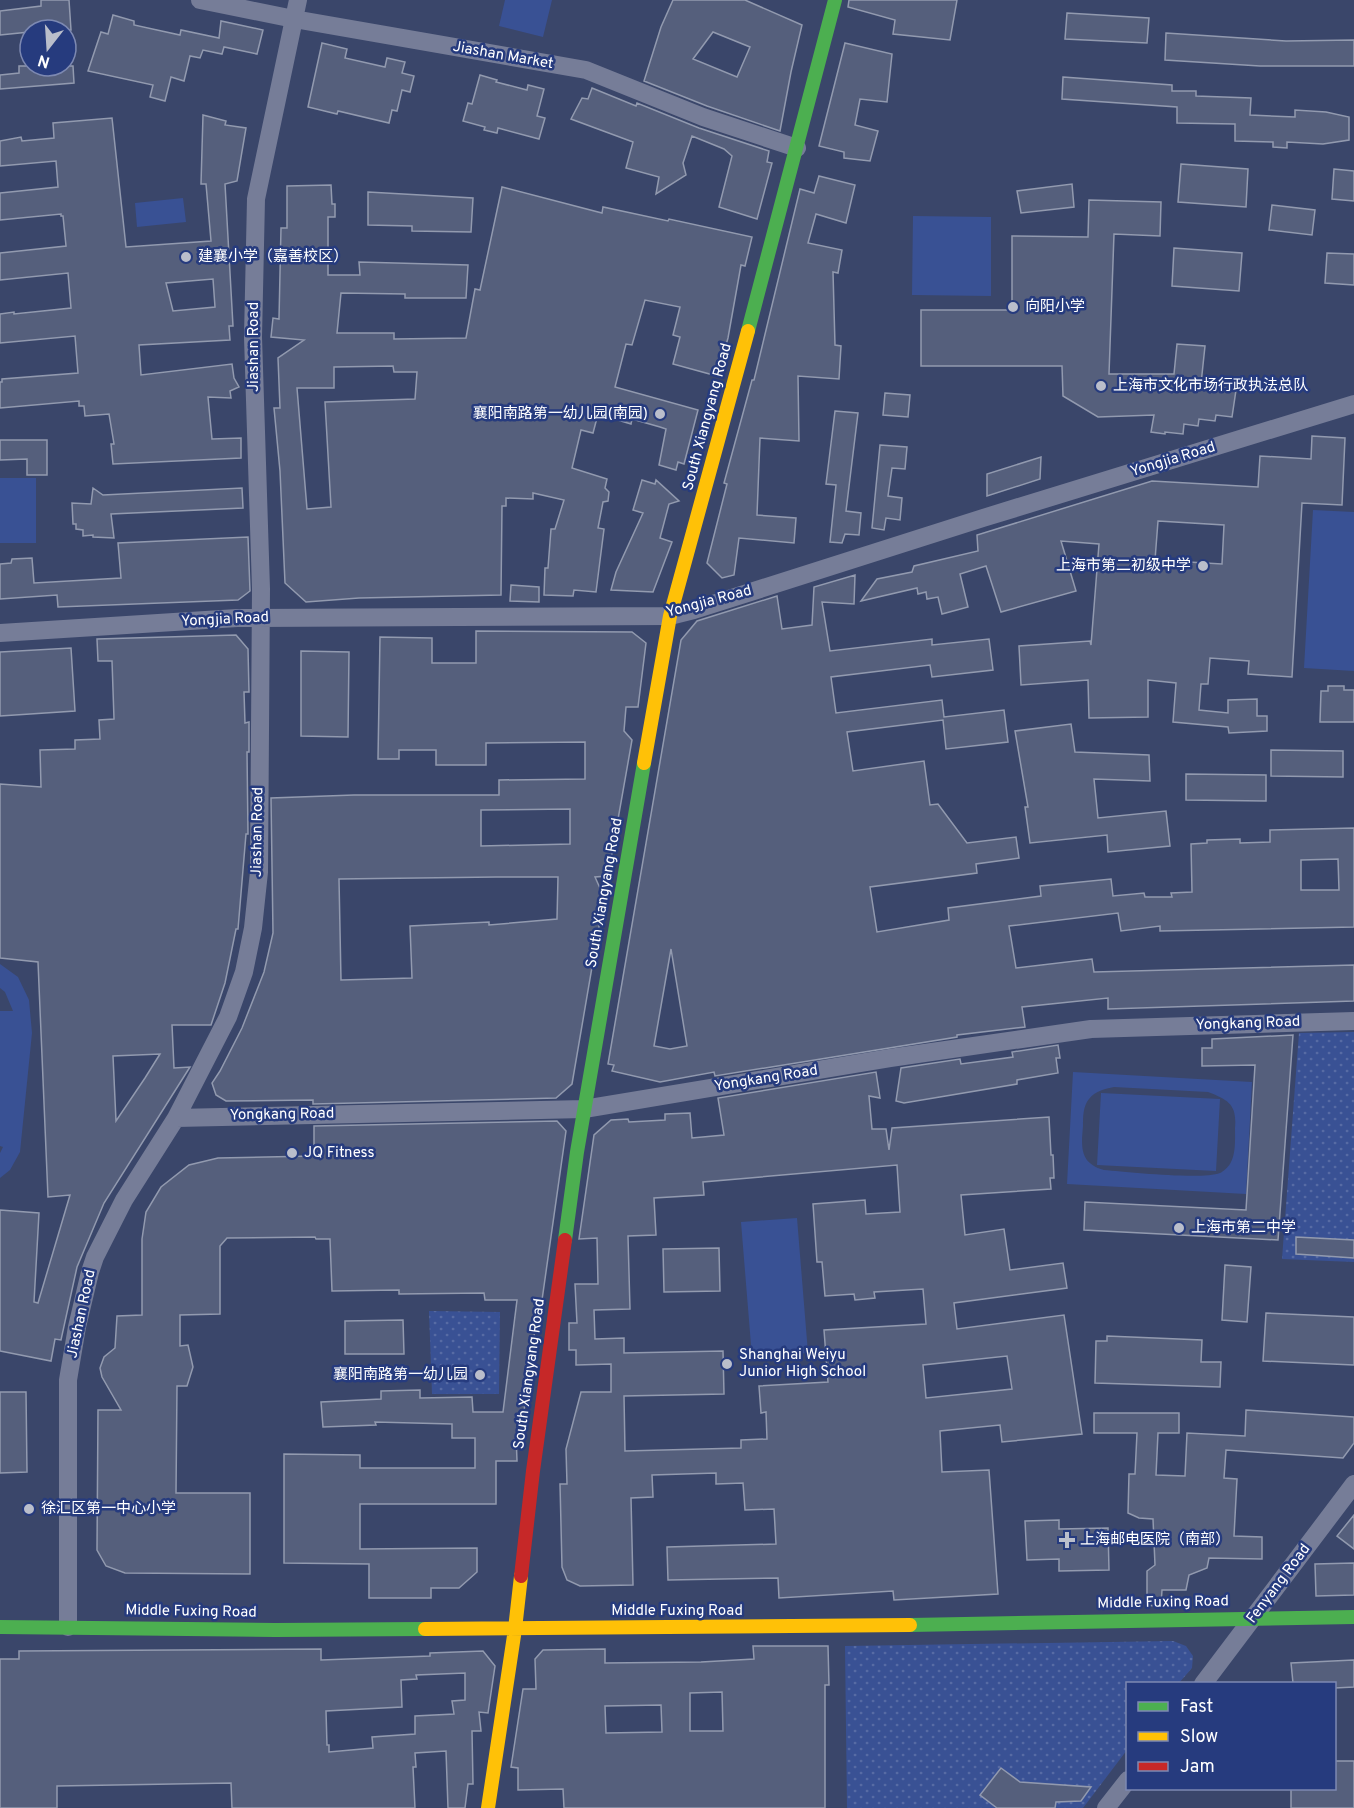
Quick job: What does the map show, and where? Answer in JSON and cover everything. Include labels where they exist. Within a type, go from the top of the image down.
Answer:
[{"type":"street","name":"Jiashan Market","points":[[200,0],[294,19],[586,70],[703,117],[797,148]]},
{"type":"street","name":"Jiashan Road","points":[[68,1628],[68,1380],[77,1327],[95,1257],[124,1200],[176,1118],[228,1017],[244,972],[253,928],[259,872],[260,618],[253,337],[256,199],[298,0]]},
{"type":"street","name":"South Xiangyang Road","points":[[488,1808],[515,1629],[533,1471],[584,1109],[670,615],[726,414],[835,0]]},
{"type":"street","name":"Yongjia Road","points":[[0,633],[260,618],[670,615],[694,610],[1354,404]]},
{"type":"street","name":"Yongkang Road","points":[[176,1118],[584,1109],[900,1057],[1091,1029],[1354,1021]]},
{"type":"street","name":"Fenyang Road","points":[[1204,1682],[1255,1618],[1354,1484]]},
{"type":"street","name":"Middle Fuxing Road","points":[[0,1627],[275,1630],[808,1627],[1354,1617]]},
{"type":"street","points":[[1106,1808],[1126,1783]]},
{"type":"shaded area","points":[[505,0],[552,0],[543,37],[499,26]]},
{"type":"shaded area","points":[[183,198],[186,222],[137,227],[135,203]]},
{"type":"shaded area","points":[[913,216],[991,217],[991,296],[912,295]]},
{"type":"shaded area","points":[[0,478],[36,478],[36,543],[0,543]]},
{"type":"shaded area","points":[[1313,510],[1354,512],[1354,671],[1304,668]]},
{"type":"shaded area","points":[[0,964],[18,977],[29,1000],[32,1033],[20,1152],[10,1170],[0,1178],[0,1153],[3,1147],[0,1146],[0,1011],[13,1011],[5,992],[0,988]]},
{"type":"shaded area","points":[[1354,1032],[1354,1262],[1282,1259],[1299,1033]]},
{"type":"shaded area","points":[[1073,1072],[1252,1082],[1246,1194],[1067,1184]],"holes":[[[1114,1087],[1208,1092],[1230,1104],[1235,1114],[1233,1156],[1230,1164],[1221,1172],[1211,1175],[1182,1176],[1104,1170],[1086,1159],[1082,1148],[1084,1112],[1087,1102],[1097,1092]]]},
{"type":"shaded area","points":[[1101,1093],[1220,1099],[1216,1171],[1097,1165]]},
{"type":"shaded area","points":[[797,1218],[808,1353],[752,1357],[741,1222]]},
{"type":"shaded area","points":[[429,1311],[500,1312],[499,1394],[432,1394]]},
{"type":"shaded area","points":[[1173,1641],[1186,1646],[1193,1656],[1192,1668],[1180,1682],[1126,1682],[1126,1751],[1083,1808],[847,1808],[845,1646]]},
{"type":"building","points":[[41,0],[69,0],[70,18],[18,18],[18,33],[0,35],[0,11],[41,6]]},
{"type":"building","points":[[673,0],[745,0],[802,25],[780,131],[644,81],[661,27]],"holes":[[[713,32],[750,47],[737,77],[693,59]]]},
{"type":"building","points":[[849,0],[957,0],[950,40],[893,34],[895,20],[848,7]]},
{"type":"building","points":[[1067,13],[1149,18],[1147,43],[1065,39]]},
{"type":"building","points":[[113,15],[134,21],[134,25],[180,35],[181,30],[219,38],[221,21],[263,30],[257,54],[224,47],[222,54],[203,50],[200,58],[190,56],[184,81],[171,77],[165,101],[150,97],[153,85],[88,71],[101,32],[108,34]]},
{"type":"building","points":[[1166,33],[1286,41],[1354,40],[1354,66],[1260,66],[1165,60]]},
{"type":"building","points":[[322,43],[347,49],[345,58],[385,67],[387,58],[405,62],[402,73],[414,76],[410,92],[402,90],[397,111],[392,110],[389,123],[338,111],[337,114],[308,107]]},
{"type":"building","points":[[845,43],[892,54],[887,102],[860,99],[855,125],[878,131],[870,161],[844,158],[844,152],[819,146]]},
{"type":"building","points":[[18,73],[18,78],[74,78],[74,83],[0,89],[0,75]]},
{"type":"building","points":[[480,75],[497,80],[496,82],[527,90],[528,85],[544,89],[537,116],[545,118],[539,139],[498,128],[497,133],[484,130],[485,127],[463,121],[468,103],[472,104]]},
{"type":"building","points":[[1063,77],[1172,85],[1172,91],[1196,91],[1196,96],[1251,98],[1250,115],[1295,117],[1295,110],[1326,112],[1349,117],[1349,140],[1323,144],[1287,142],[1287,148],[1273,147],[1273,142],[1235,141],[1235,124],[1177,123],[1177,107],[1062,99]]},
{"type":"building","points":[[592,88],[636,106],[637,103],[699,128],[769,151],[767,162],[772,163],[757,219],[719,207],[732,156],[724,149],[692,136],[683,163],[686,175],[656,194],[659,177],[626,168],[633,142],[571,119],[582,98],[588,99]]},
{"type":"building","points":[[203,115],[226,121],[225,125],[246,128],[237,181],[225,184],[233,326],[229,326],[230,340],[139,345],[141,375],[232,364],[234,378],[239,387],[230,391],[231,398],[208,397],[212,439],[241,438],[241,458],[113,464],[111,444],[114,444],[109,414],[85,416],[84,406],[79,406],[79,401],[0,408],[2,379],[78,373],[75,336],[0,343],[0,314],[71,308],[68,273],[0,280],[0,253],[66,246],[61,214],[0,220],[0,193],[58,187],[56,161],[0,166],[0,141],[21,137],[22,141],[54,138],[53,123],[112,118],[126,247],[211,241],[206,184],[201,184]],"holes":[[[213,279],[215,307],[173,311],[166,283]]]},
{"type":"building","points":[[1181,164],[1248,169],[1246,207],[1178,202]]},
{"type":"building","points":[[1334,169],[1354,171],[1354,201],[1332,199]]},
{"type":"building","points":[[819,176],[855,185],[846,223],[816,214],[808,243],[842,250],[838,273],[833,272],[835,345],[841,346],[839,379],[798,376],[799,441],[760,438],[757,515],[796,518],[794,543],[739,538],[734,575],[722,578],[707,563],[727,484],[724,483],[752,380],[754,380],[800,189],[814,193]]},
{"type":"building","points":[[1072,184],[1074,207],[1021,213],[1017,191]]},
{"type":"building","points":[[331,185],[335,217],[328,217],[328,275],[360,275],[359,262],[468,265],[466,298],[405,298],[405,294],[341,293],[337,333],[394,333],[394,339],[466,338],[475,289],[480,290],[502,187],[602,213],[603,207],[752,237],[745,266],[741,265],[728,338],[717,376],[673,364],[680,337],[673,335],[680,307],[645,300],[632,345],[626,344],[615,387],[698,410],[684,464],[678,462],[676,470],[659,465],[666,429],[660,427],[632,419],[631,424],[598,414],[593,433],[581,430],[572,468],[607,479],[605,488],[609,492],[608,501],[603,502],[598,528],[604,529],[596,592],[574,590],[573,596],[544,595],[545,568],[548,568],[551,529],[555,529],[564,500],[533,493],[533,499],[506,498],[506,506],[502,506],[501,595],[359,598],[306,602],[285,583],[280,471],[274,408],[280,408],[278,358],[304,340],[271,337],[273,318],[279,319],[281,228],[287,228],[287,186]],"holes":[[[393,366],[394,372],[417,372],[415,399],[325,402],[331,507],[307,509],[297,388],[334,388],[334,367]]]},
{"type":"building","points":[[368,192],[473,198],[471,232],[412,231],[412,226],[368,225]]},
{"type":"building","points":[[1089,200],[1161,202],[1160,236],[1114,234],[1109,374],[1174,374],[1177,344],[1205,346],[1201,384],[1236,390],[1232,417],[1216,415],[1215,421],[1199,419],[1198,426],[1184,424],[1183,434],[1151,432],[1154,415],[1098,417],[1063,396],[1062,366],[921,366],[921,310],[1012,310],[1012,236],[1088,237]]},
{"type":"building","points":[[1272,205],[1315,210],[1312,235],[1269,230]]},
{"type":"building","points":[[1174,248],[1242,253],[1239,291],[1172,286]]},
{"type":"building","points":[[1327,253],[1354,254],[1354,285],[1325,283]]},
{"type":"building","points":[[885,393],[910,395],[908,417],[883,415]]},
{"type":"building","points":[[835,411],[858,413],[846,511],[861,513],[859,535],[845,534],[842,543],[830,542],[836,485],[826,484]]},
{"type":"building","points":[[1312,436],[1345,438],[1342,505],[1302,503],[1292,677],[1248,674],[1249,661],[1210,658],[1208,684],[1201,684],[1199,710],[1228,713],[1228,700],[1257,699],[1257,716],[1267,716],[1267,731],[1229,733],[1228,727],[1173,722],[1176,683],[1148,680],[1148,717],[1089,718],[1088,680],[1021,685],[1019,646],[1090,641],[1091,645],[1099,544],[1061,541],[1076,591],[1001,612],[986,566],[960,574],[968,607],[942,614],[938,597],[927,599],[926,592],[918,594],[917,588],[861,601],[877,579],[912,572],[914,566],[978,551],[977,535],[1152,481],[1258,487],[1260,456],[1311,459]],"holes":[[[1158,521],[1224,525],[1222,564],[1155,560]]]},
{"type":"building","points":[[0,440],[47,440],[47,475],[27,475],[27,459],[0,460]]},
{"type":"building","points":[[880,445],[907,447],[905,469],[892,468],[888,496],[902,498],[900,520],[886,518],[884,530],[872,528]]},
{"type":"building","points":[[1041,457],[1040,479],[987,496],[987,474]]},
{"type":"building","points":[[642,480],[655,484],[656,480],[679,501],[669,504],[660,538],[672,542],[653,592],[611,590],[616,572],[643,513],[633,510]]},
{"type":"building","points":[[93,488],[103,495],[242,488],[243,508],[111,514],[114,538],[83,536],[83,530],[76,529],[76,524],[73,524],[72,503],[91,504]]},
{"type":"building","points":[[248,537],[250,591],[238,600],[58,607],[57,595],[0,599],[0,564],[11,563],[12,559],[32,558],[34,583],[121,578],[118,543]]},
{"type":"building","points":[[855,575],[854,604],[822,602],[830,651],[932,639],[932,645],[989,639],[993,670],[932,677],[930,665],[831,677],[836,713],[942,700],[944,717],[1004,710],[1008,742],[946,749],[943,720],[847,732],[853,771],[924,761],[930,805],[938,804],[967,843],[1016,837],[1019,858],[976,864],[977,873],[870,887],[877,932],[949,920],[948,908],[1041,896],[1040,886],[1111,879],[1113,896],[1144,893],[1145,897],[1172,897],[1171,893],[1192,892],[1191,844],[1207,843],[1207,840],[1240,839],[1240,843],[1270,842],[1270,830],[1354,828],[1354,927],[1160,931],[1160,926],[1121,931],[1118,913],[1009,926],[1016,968],[1092,959],[1094,972],[1354,965],[1354,1001],[1108,1009],[1108,998],[1022,1007],[1025,1027],[957,1035],[957,1037],[715,1076],[714,1072],[660,1082],[612,1071],[614,1065],[608,1064],[681,640],[697,621],[777,596],[782,629],[812,625],[814,587]],"holes":[[[1338,859],[1339,890],[1301,890],[1301,860]],[[671,949],[687,1046],[670,1049],[654,1046]]]},
{"type":"building","points":[[511,585],[539,587],[539,602],[510,601]]},
{"type":"building","points":[[476,631],[632,632],[646,643],[638,707],[626,707],[624,731],[632,740],[608,876],[595,877],[604,897],[572,1084],[556,1098],[313,1104],[313,1100],[226,1101],[216,1095],[212,1083],[242,1028],[264,972],[273,933],[271,798],[354,795],[499,795],[499,780],[585,779],[585,742],[486,743],[486,765],[436,765],[436,750],[399,750],[399,759],[378,759],[380,637],[432,638],[432,663],[476,663]],"holes":[[[570,809],[570,844],[481,846],[481,810]],[[558,877],[557,919],[489,925],[489,922],[410,926],[412,978],[341,980],[339,879]]]},
{"type":"building","points":[[236,635],[248,649],[249,692],[244,692],[245,723],[249,722],[248,834],[246,834],[238,929],[236,929],[225,983],[211,1025],[172,1025],[174,1068],[190,1067],[104,1203],[77,1267],[61,1340],[55,1339],[51,1361],[0,1351],[0,1210],[39,1213],[34,1302],[38,1303],[70,1195],[48,1197],[38,962],[0,958],[0,784],[41,787],[40,750],[75,749],[75,740],[100,739],[99,720],[114,719],[112,661],[98,661],[97,639]],"holes":[[[160,1054],[116,1121],[113,1056]]]},
{"type":"building","points":[[71,648],[75,711],[0,716],[0,652]]},
{"type":"building","points":[[301,651],[349,652],[348,737],[301,736]]},
{"type":"building","points":[[1328,686],[1344,686],[1344,690],[1354,690],[1354,722],[1320,722],[1321,691],[1328,691]]},
{"type":"building","points":[[1071,724],[1075,752],[1149,755],[1150,781],[1094,779],[1098,818],[1166,811],[1170,846],[1108,852],[1107,835],[1030,843],[1025,807],[1028,807],[1015,731]]},
{"type":"building","points":[[1271,750],[1343,751],[1343,777],[1271,776]]},
{"type":"building","points":[[1186,774],[1266,775],[1266,801],[1186,800]]},
{"type":"building","points":[[1293,1035],[1278,1240],[1084,1230],[1085,1202],[1246,1210],[1255,1065],[1202,1066],[1202,1048],[1212,1048],[1212,1039]]},
{"type":"building","points":[[1058,1045],[1060,1058],[1056,1058],[1058,1073],[1017,1080],[1017,1084],[904,1103],[896,1101],[901,1068],[960,1059],[961,1064],[1013,1057],[1012,1052]]},
{"type":"building","points":[[876,1072],[880,1098],[869,1096],[872,1129],[886,1129],[889,1150],[892,1128],[1049,1117],[1054,1178],[1050,1178],[1051,1189],[961,1195],[965,1235],[1004,1229],[1010,1270],[1063,1263],[1067,1288],[954,1303],[957,1329],[1064,1315],[1082,1434],[1002,1442],[1000,1425],[940,1431],[942,1472],[989,1470],[998,1594],[894,1600],[893,1591],[779,1598],[778,1578],[668,1580],[667,1547],[776,1544],[774,1509],[745,1510],[743,1483],[716,1484],[716,1473],[652,1475],[653,1497],[631,1498],[633,1585],[580,1586],[567,1580],[562,1567],[560,1484],[567,1484],[566,1449],[581,1392],[611,1392],[611,1364],[576,1365],[576,1350],[569,1350],[569,1323],[577,1323],[575,1284],[598,1284],[597,1238],[579,1239],[594,1135],[611,1120],[628,1119],[629,1122],[665,1120],[665,1114],[690,1113],[692,1138],[724,1135],[718,1098]],"holes":[[[897,1165],[900,1212],[866,1214],[865,1200],[813,1204],[817,1262],[822,1262],[825,1296],[854,1294],[855,1300],[875,1298],[874,1292],[923,1289],[926,1324],[824,1330],[828,1382],[759,1386],[761,1413],[766,1412],[767,1439],[741,1440],[741,1448],[625,1451],[624,1396],[724,1394],[723,1351],[624,1353],[624,1338],[595,1339],[594,1310],[630,1309],[628,1236],[656,1235],[654,1198],[704,1195],[703,1182]],[[1007,1356],[1012,1389],[926,1398],[923,1365]]]},
{"type":"building","points":[[557,1121],[566,1131],[521,1433],[516,1434],[517,1461],[496,1461],[496,1504],[360,1504],[360,1549],[477,1548],[477,1572],[459,1588],[431,1588],[431,1598],[369,1598],[369,1564],[284,1563],[284,1454],[360,1455],[360,1468],[475,1468],[475,1438],[452,1438],[452,1424],[375,1422],[376,1425],[323,1427],[321,1402],[381,1399],[381,1391],[420,1390],[420,1398],[472,1397],[473,1412],[503,1412],[517,1300],[485,1300],[484,1293],[399,1294],[399,1290],[332,1291],[330,1239],[316,1239],[315,1237],[227,1238],[220,1246],[220,1314],[180,1315],[180,1346],[188,1345],[193,1367],[187,1386],[177,1386],[176,1493],[250,1493],[250,1574],[125,1573],[106,1566],[97,1550],[98,1410],[121,1410],[102,1377],[100,1368],[104,1357],[115,1348],[117,1316],[142,1315],[142,1239],[146,1212],[161,1187],[189,1165],[218,1158],[314,1156],[314,1126]]},
{"type":"building","points":[[1296,1237],[1354,1240],[1354,1258],[1296,1254]]},
{"type":"building","points":[[719,1248],[720,1291],[664,1292],[663,1249]]},
{"type":"building","points":[[1225,1265],[1251,1267],[1247,1322],[1222,1320]]},
{"type":"building","points":[[1266,1313],[1354,1317],[1354,1365],[1263,1361]]},
{"type":"building","points":[[403,1320],[404,1354],[345,1354],[345,1321]]},
{"type":"building","points":[[1107,1336],[1202,1340],[1201,1362],[1221,1362],[1220,1387],[1095,1383],[1096,1341],[1107,1341]]},
{"type":"building","points":[[0,1392],[26,1392],[27,1472],[0,1473]]},
{"type":"building","points":[[1246,1410],[1354,1417],[1354,1443],[1343,1458],[1226,1450],[1224,1478],[1237,1479],[1234,1536],[1262,1537],[1262,1559],[1209,1558],[1207,1568],[1189,1575],[1186,1590],[1162,1590],[1161,1605],[1147,1606],[1147,1571],[1155,1565],[1153,1519],[1139,1518],[1128,1513],[1129,1474],[1135,1474],[1137,1433],[1094,1433],[1094,1413],[1179,1413],[1179,1433],[1158,1433],[1156,1475],[1185,1476],[1187,1433],[1245,1436]]},
{"type":"building","points":[[1354,1515],[1354,1549],[1337,1536]]},
{"type":"building","points":[[1059,1520],[1059,1529],[1108,1528],[1109,1570],[1059,1571],[1059,1559],[1027,1560],[1025,1521]]},
{"type":"building","points":[[1354,1563],[1354,1595],[1316,1596],[1315,1564]]},
{"type":"building","points":[[753,1646],[828,1646],[829,1685],[825,1685],[825,1808],[564,1808],[563,1789],[518,1790],[518,1768],[511,1767],[523,1689],[536,1689],[535,1659],[543,1650],[605,1649],[605,1663],[754,1659]],"holes":[[[722,1692],[723,1731],[690,1731],[690,1693]],[[661,1705],[662,1732],[606,1733],[605,1706]]]},
{"type":"building","points":[[321,1649],[321,1660],[430,1656],[430,1653],[483,1651],[495,1666],[488,1713],[479,1712],[481,1731],[472,1731],[473,1784],[468,1784],[465,1808],[448,1808],[446,1751],[415,1753],[416,1767],[413,1767],[415,1808],[232,1808],[231,1783],[57,1786],[57,1808],[0,1808],[0,1659],[19,1659],[19,1651]],"holes":[[[465,1673],[465,1700],[452,1701],[454,1714],[415,1716],[415,1734],[372,1737],[373,1748],[329,1752],[326,1711],[402,1707],[401,1680],[417,1679],[416,1675]]]},
{"type":"building","points":[[1354,1660],[1354,1687],[1336,1688],[1336,1682],[1293,1682],[1291,1663]]},
{"type":"building","points":[[1336,1761],[1354,1761],[1354,1808],[1291,1808],[1291,1790],[1336,1790]]},
{"type":"building","points":[[1001,1768],[1020,1782],[1091,1787],[1081,1801],[1056,1802],[1055,1808],[997,1808],[980,1795]]},
{"type":"traffic: fast","points":[[748,331],[835,0]]},
{"type":"traffic: fast","points":[[565,1240],[577,1152],[644,763]]},
{"type":"traffic: fast","points":[[910,1625],[1354,1617]]},
{"type":"traffic: fast","points":[[0,1627],[425,1629]]},
{"type":"traffic: slow","points":[[644,763],[670,616],[748,331]]},
{"type":"traffic: slow","points":[[488,1808],[521,1576]]},
{"type":"traffic: slow","points":[[425,1629],[910,1625]]},
{"type":"traffic: jam","points":[[521,1576],[565,1240]]},
{"type":"place","name":"建襄小学（嘉善校区）","points":[[186,257]]},
{"type":"place","name":"向阳小学","points":[[1013,307]]},
{"type":"place","name":"上海市文化市场行政执法总队","points":[[1101,386]]},
{"type":"place","name":"襄阳南路第一幼儿园(南园)","points":[[660,414]]},
{"type":"place","name":"上海市第二初级中学","points":[[1203,566]]},
{"type":"place","name":"JQ Fitness","points":[[292,1153]]},
{"type":"place","name":"上海市第二中学","points":[[1179,1228]]},
{"type":"place","name":"Shanghai Weiyu Junior High School","points":[[727,1364]]},
{"type":"place","name":"襄阳南路第一幼儿园","points":[[480,1375]]},
{"type":"place","name":"徐汇区第一中心小学","points":[[29,1509]]},
{"type":"place","name":"上海邮电医院（南部）","points":[[1067,1540]]}]
